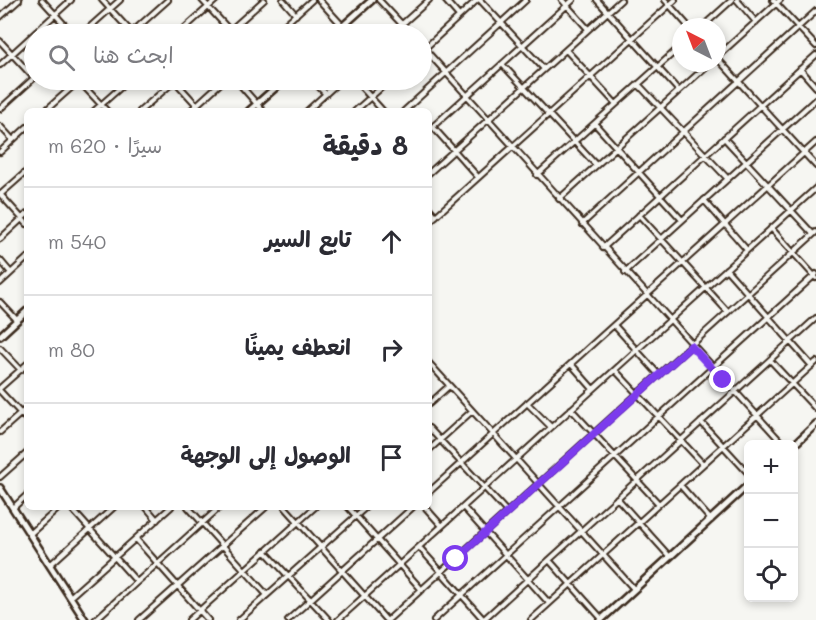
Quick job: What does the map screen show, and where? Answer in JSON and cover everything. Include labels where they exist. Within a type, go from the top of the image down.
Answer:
[{"type":"street","points":[[6,0],[12,6]]},
{"type":"street","points":[[0,17],[19,0]]},
{"type":"street","points":[[42,0],[64,24]]},
{"type":"street","points":[[45,24],[71,0]]},
{"type":"street","points":[[102,0],[123,24]]},
{"type":"street","points":[[93,24],[120,0]]},
{"type":"street","points":[[143,24],[168,0]]},
{"type":"street","points":[[202,0],[223,24]]},
{"type":"street","points":[[189,24],[216,0]]},
{"type":"street","points":[[240,24],[264,0]]},
{"type":"street","points":[[283,0],[296,15]]},
{"type":"street","points":[[286,24],[312,0]]},
{"type":"street","points":[[319,0],[339,24]]},
{"type":"street","points":[[345,24],[372,0]]},
{"type":"street","points":[[379,0],[401,24]]},
{"type":"street","points":[[403,24],[429,0]]},
{"type":"street","points":[[445,0],[459,16]]},
{"type":"street","points":[[432,39],[479,0],[544,69]]},
{"type":"street","points":[[432,86],[526,0]]},
{"type":"street","points":[[562,0],[588,29]]},
{"type":"street","points":[[432,128],[573,0]]},
{"type":"street","points":[[597,0],[679,91]]},
{"type":"street","points":[[432,166],[434,168],[621,0]]},
{"type":"street","points":[[664,0],[681,18]]},
{"type":"street","points":[[432,219],[675,0]]},
{"type":"street","points":[[712,18],[732,0]]},
{"type":"street","points":[[737,0],[756,22]]},
{"type":"street","points":[[726,49],[777,1],[816,46]]},
{"type":"street","points":[[582,224],[816,11]]},
{"type":"street","points":[[0,40],[24,67]]},
{"type":"street","points":[[0,65],[24,43]]},
{"type":"street","points":[[566,50],[616,104]]},
{"type":"street","points":[[537,175],[672,54]]},
{"type":"street","points":[[603,248],[816,55]]},
{"type":"street","points":[[432,58],[691,346],[779,440]]},
{"type":"street","points":[[502,64],[597,165]]},
{"type":"street","points":[[726,67],[816,166]]},
{"type":"street","points":[[800,69],[816,87]]},
{"type":"street","points":[[559,199],[700,72]]},
{"type":"street","points":[[638,84],[728,179]]},
{"type":"street","points":[[0,109],[24,87]]},
{"type":"street","points":[[48,108],[69,90]]},
{"type":"street","points":[[89,90],[104,108]]},
{"type":"street","points":[[97,108],[117,90]]},
{"type":"street","points":[[143,108],[164,90]]},
{"type":"street","points":[[183,90],[198,108]]},
{"type":"street","points":[[193,108],[213,90]]},
{"type":"street","points":[[245,90],[260,108]]},
{"type":"street","points":[[252,108],[273,90]]},
{"type":"street","points":[[322,90],[326,94]]},
{"type":"street","points":[[310,108],[330,90]]},
{"type":"street","points":[[364,90],[380,108]]},
{"type":"street","points":[[358,108],[378,90]]},
{"type":"street","points":[[407,108],[427,90]]},
{"type":"street","points":[[625,272],[816,99]]},
{"type":"street","points":[[595,124],[682,220]]},
{"type":"street","points":[[0,126],[13,140]]},
{"type":"street","points":[[432,130],[478,177]]},
{"type":"street","points":[[0,152],[24,131]]},
{"type":"street","points":[[288,510],[387,620],[815,233],[790,211],[724,138]]},
{"type":"street","points":[[432,489],[816,142]]},
{"type":"street","points":[[0,239],[22,219],[0,194],[24,174]]},
{"type":"street","points":[[338,620],[816,188]]},
{"type":"street","points":[[704,201],[747,250]]},
{"type":"street","points":[[432,211],[436,216]]},
{"type":"street","points":[[639,215],[728,312]]},
{"type":"street","points":[[434,620],[815,276],[771,228]]},
{"type":"street","points":[[0,260],[11,273]]},
{"type":"street","points":[[0,283],[24,261]]},
{"type":"street","points":[[531,620],[814,364],[768,318],[726,269]]},
{"type":"street","points":[[0,302],[17,320]]},
{"type":"street","points":[[0,336],[24,314]]},
{"type":"street","points":[[419,547],[483,620],[816,318]]},
{"type":"street","points":[[614,325],[659,375]]},
{"type":"street","points":[[0,348],[21,370]]},
{"type":"street","points":[[770,360],[816,409]]},
{"type":"street","points":[[571,364],[593,389]]},
{"type":"street","points":[[432,366],[634,589]]},
{"type":"street","points":[[24,367],[0,390],[24,417]]},
{"type":"street","points":[[615,370],[703,464]]},
{"type":"street","points":[[432,401],[449,386]]},
{"type":"street","points":[[527,404],[551,427]]},
{"type":"street","points":[[571,409],[659,504]]},
{"type":"street","points":[[0,432],[24,411]]},
{"type":"street","points":[[432,447],[472,411]]},
{"type":"street","points":[[701,422],[744,469]]},
{"type":"street","points":[[798,441],[816,424]]},
{"type":"street","points":[[432,431],[507,512]]},
{"type":"street","points":[[0,477],[24,456]]},
{"type":"street","points":[[680,485],[711,520]]},
{"type":"street","points":[[0,488],[85,620]]},
{"type":"street","points":[[549,560],[602,619],[744,490]]},
{"type":"street","points":[[13,508],[24,498]]},
{"type":"street","points":[[617,498],[670,557]]},
{"type":"street","points":[[463,507],[549,603]]},
{"type":"street","points":[[30,534],[57,510]]},
{"type":"street","points":[[73,510],[137,582]]},
{"type":"street","points":[[50,565],[111,510]]},
{"type":"street","points":[[149,510],[157,520]]},
{"type":"street","points":[[70,597],[168,510]]},
{"type":"street","points":[[191,510],[267,595]]},
{"type":"street","points":[[95,620],[217,510]]},
{"type":"street","points":[[139,620],[263,510]]},
{"type":"street","points":[[189,620],[312,510]]},
{"type":"street","points":[[351,510],[422,590]]},
{"type":"street","points":[[239,620],[362,510]]},
{"type":"street","points":[[288,620],[410,510]]},
{"type":"street","points":[[428,510],[442,526]]},
{"type":"street","points":[[136,539],[208,620]]},
{"type":"street","points":[[265,551],[329,620]]},
{"type":"street","points":[[244,616],[248,620]]},
{"type":"route","points":[[456,559],[691,346],[723,380]]}]
